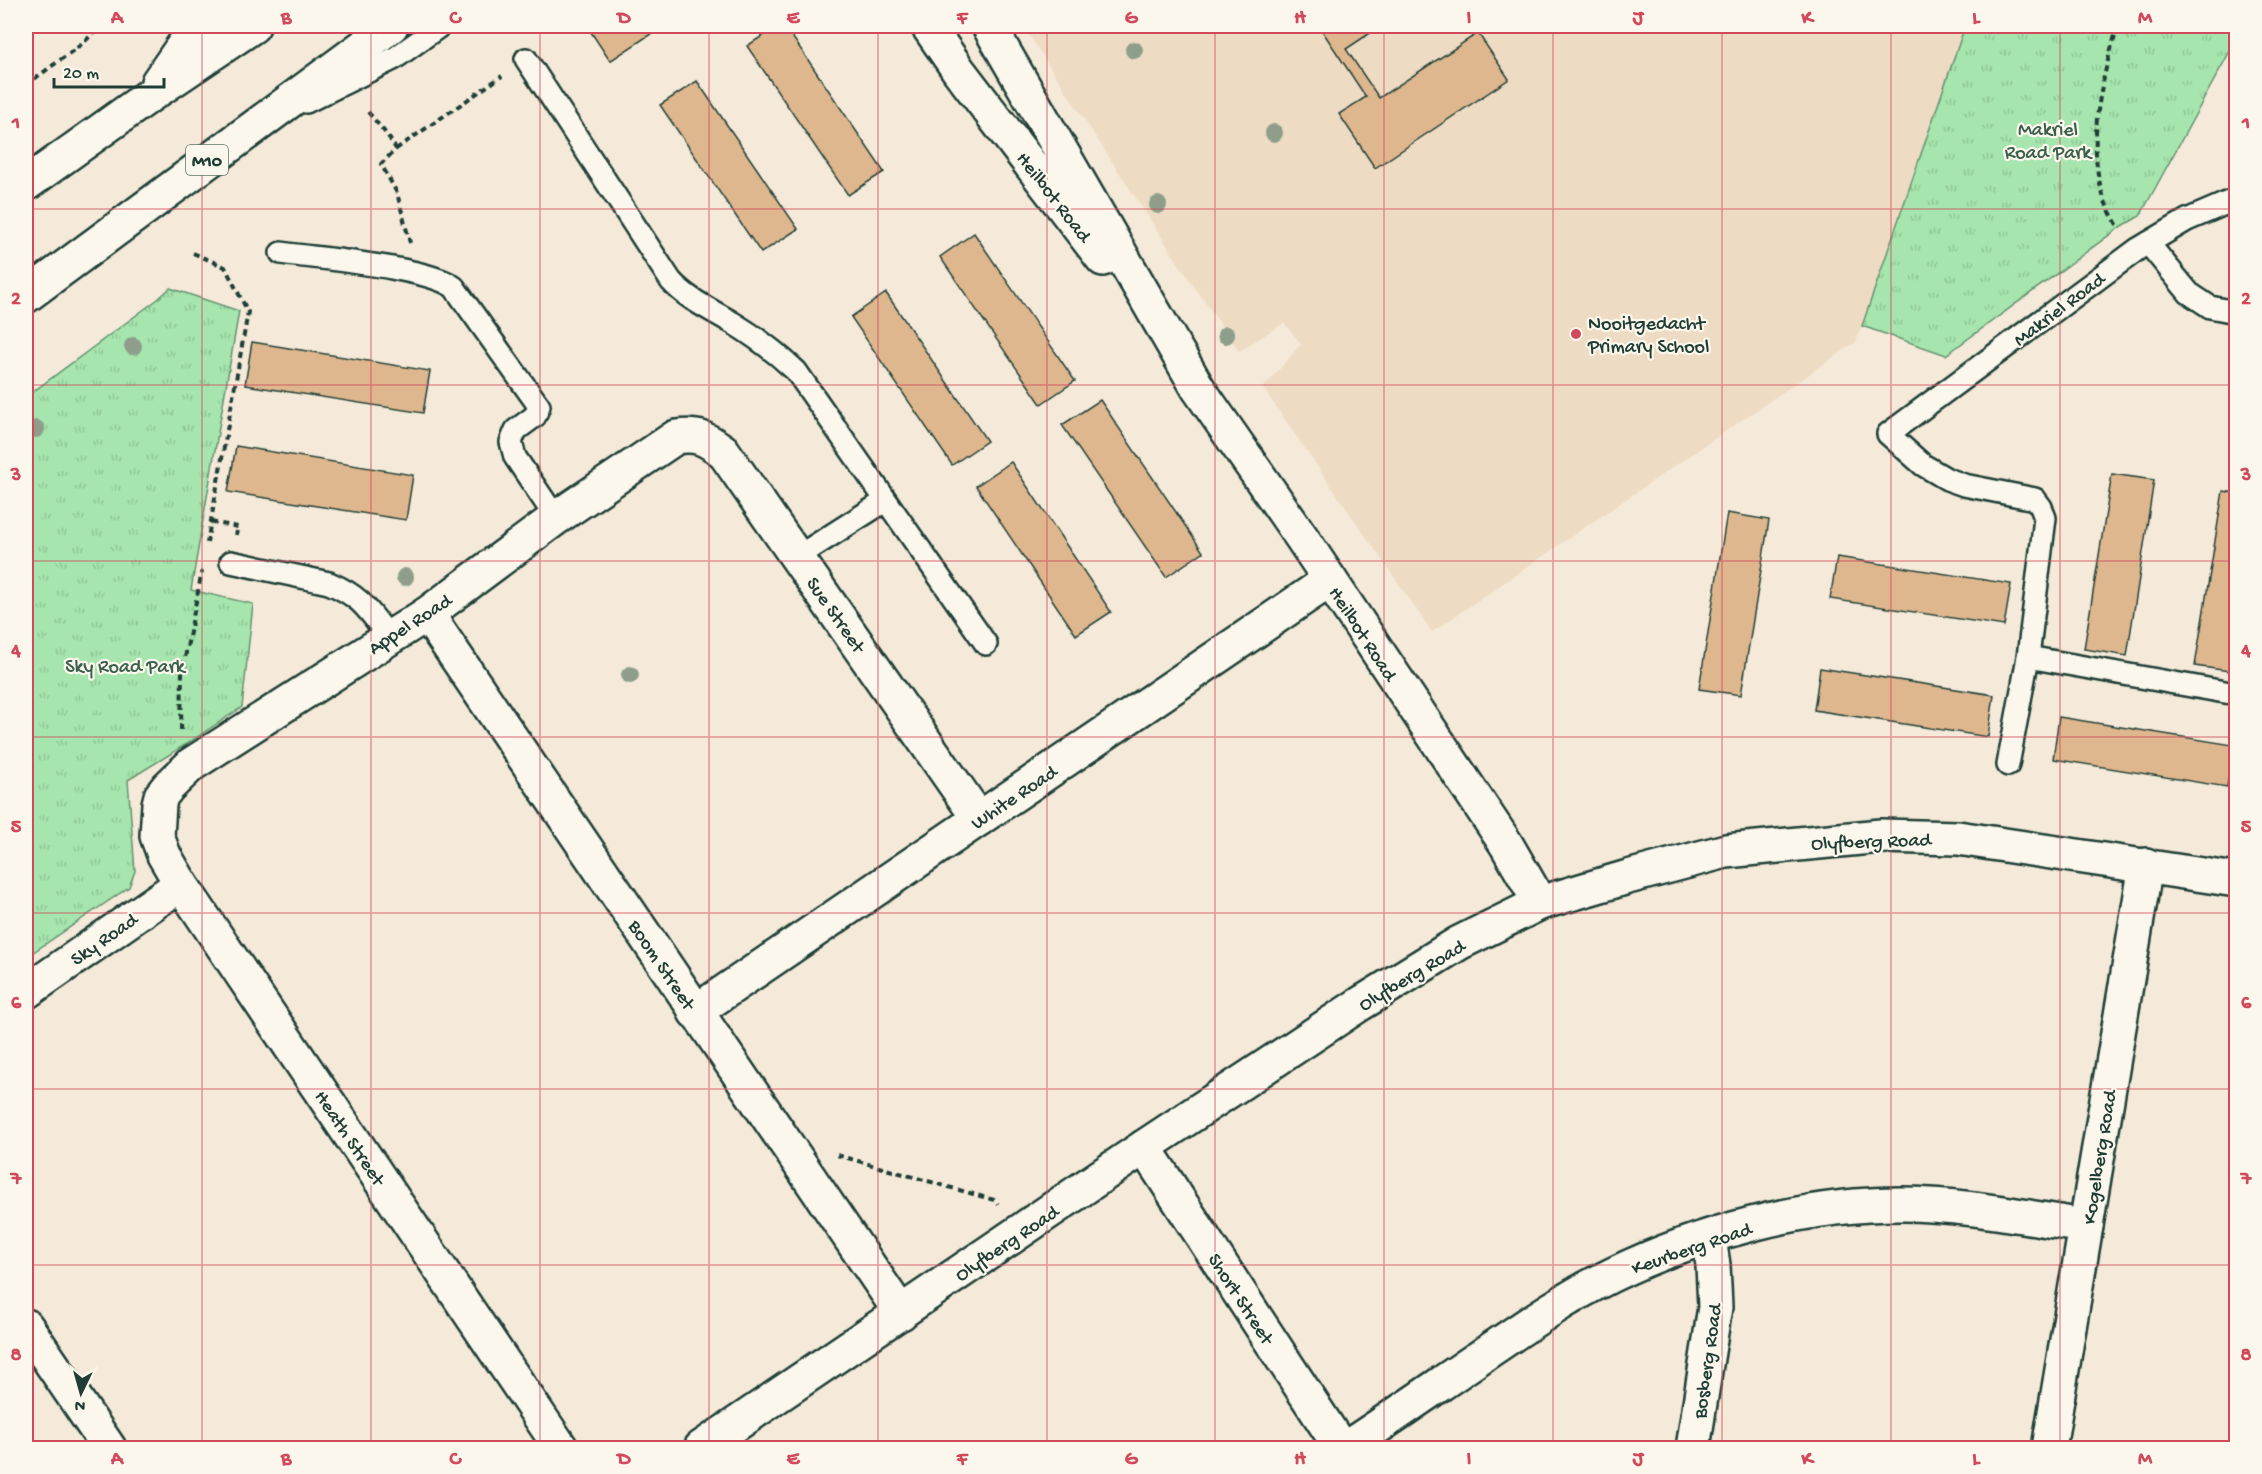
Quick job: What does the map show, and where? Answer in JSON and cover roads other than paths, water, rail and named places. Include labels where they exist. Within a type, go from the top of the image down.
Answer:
[{"type":"street","points":[[149,96],[197,26]]},
{"type":"street","points":[[26,184],[149,96],[253,26]]},
{"type":"street","name":"M10","points":[[26,296],[259,121],[391,26]]},
{"type":"street","name":"Heilbot Road","points":[[928,26],[959,71],[1185,365]]},
{"type":"street","name":"Heilbot Road","points":[[989,26],[1198,388],[1330,580],[1506,844],[1540,903]]},
{"type":"street","name":"Sue Street","points":[[676,437],[691,435],[706,439],[723,451],[979,819]]},
{"type":"street","name":"Appel Road","points":[[158,818],[161,796],[192,764],[427,614],[556,518],[676,437]]},
{"type":"street","name":"White Road","points":[[695,1012],[1330,580]]},
{"type":"street","name":"Boom Street","points":[[427,614],[901,1313]]},
{"type":"street","name":"Heath Street","points":[[158,818],[158,836],[164,855],[181,884],[561,1449]]},
{"type":"street","name":"Olyfberg Road","points":[[701,1449],[1144,1147],[1360,1004],[1459,943],[1540,903],[1726,851],[1881,836],[1958,838],[2236,880]]},
{"type":"street","name":"Kogelberg Road","points":[[2049,1449],[2146,866]]},
{"type":"street","name":"Sky Road","points":[[26,992],[181,884]]},
{"type":"street","name":"Short Street","points":[[1144,1147],[1341,1449]]},
{"type":"street","name":"Keurberg Road","points":[[1346,1449],[1534,1320],[1612,1275],[1671,1250],[1709,1238],[1778,1218],[1857,1206],[1901,1204],[1957,1207],[2086,1226]]},
{"type":"street","name":"Bosberg Road","points":[[1693,1449],[1715,1307],[1709,1238]]},
{"type":"street","points":[[26,1326],[109,1449]]},
{"type":"lane","points":[[259,121],[334,90],[395,58],[440,26]]},
{"type":"lane","points":[[526,59],[671,281],[682,293],[776,352],[796,371],[986,644]]},
{"type":"lane","name":"Makriel Road","points":[[2028,657],[2045,518],[2041,507],[2035,499],[1964,485],[1932,472],[1888,434],[2143,246],[2187,220],[2236,199]]},
{"type":"lane","points":[[2143,246],[2189,292],[2210,307],[2236,312]]},
{"type":"lane","points":[[282,253],[404,271],[447,282],[454,287],[536,399],[539,406],[535,416],[516,430],[511,442],[515,456],[556,518]]},
{"type":"lane","points":[[797,557],[885,501]]},
{"type":"lane","points":[[231,562],[329,583],[343,589],[356,596],[389,637]]},
{"type":"lane","points":[[2008,765],[2028,657],[2236,694]]},
{"type":"place","name":"Nooitgedacht Primary School","points":[[1576,334]]},
{"type":"park label","name":"Makriel Road Park","points":[[2048,140]]},
{"type":"park label","name":"Sky Road Park","points":[[125,665]]}]
